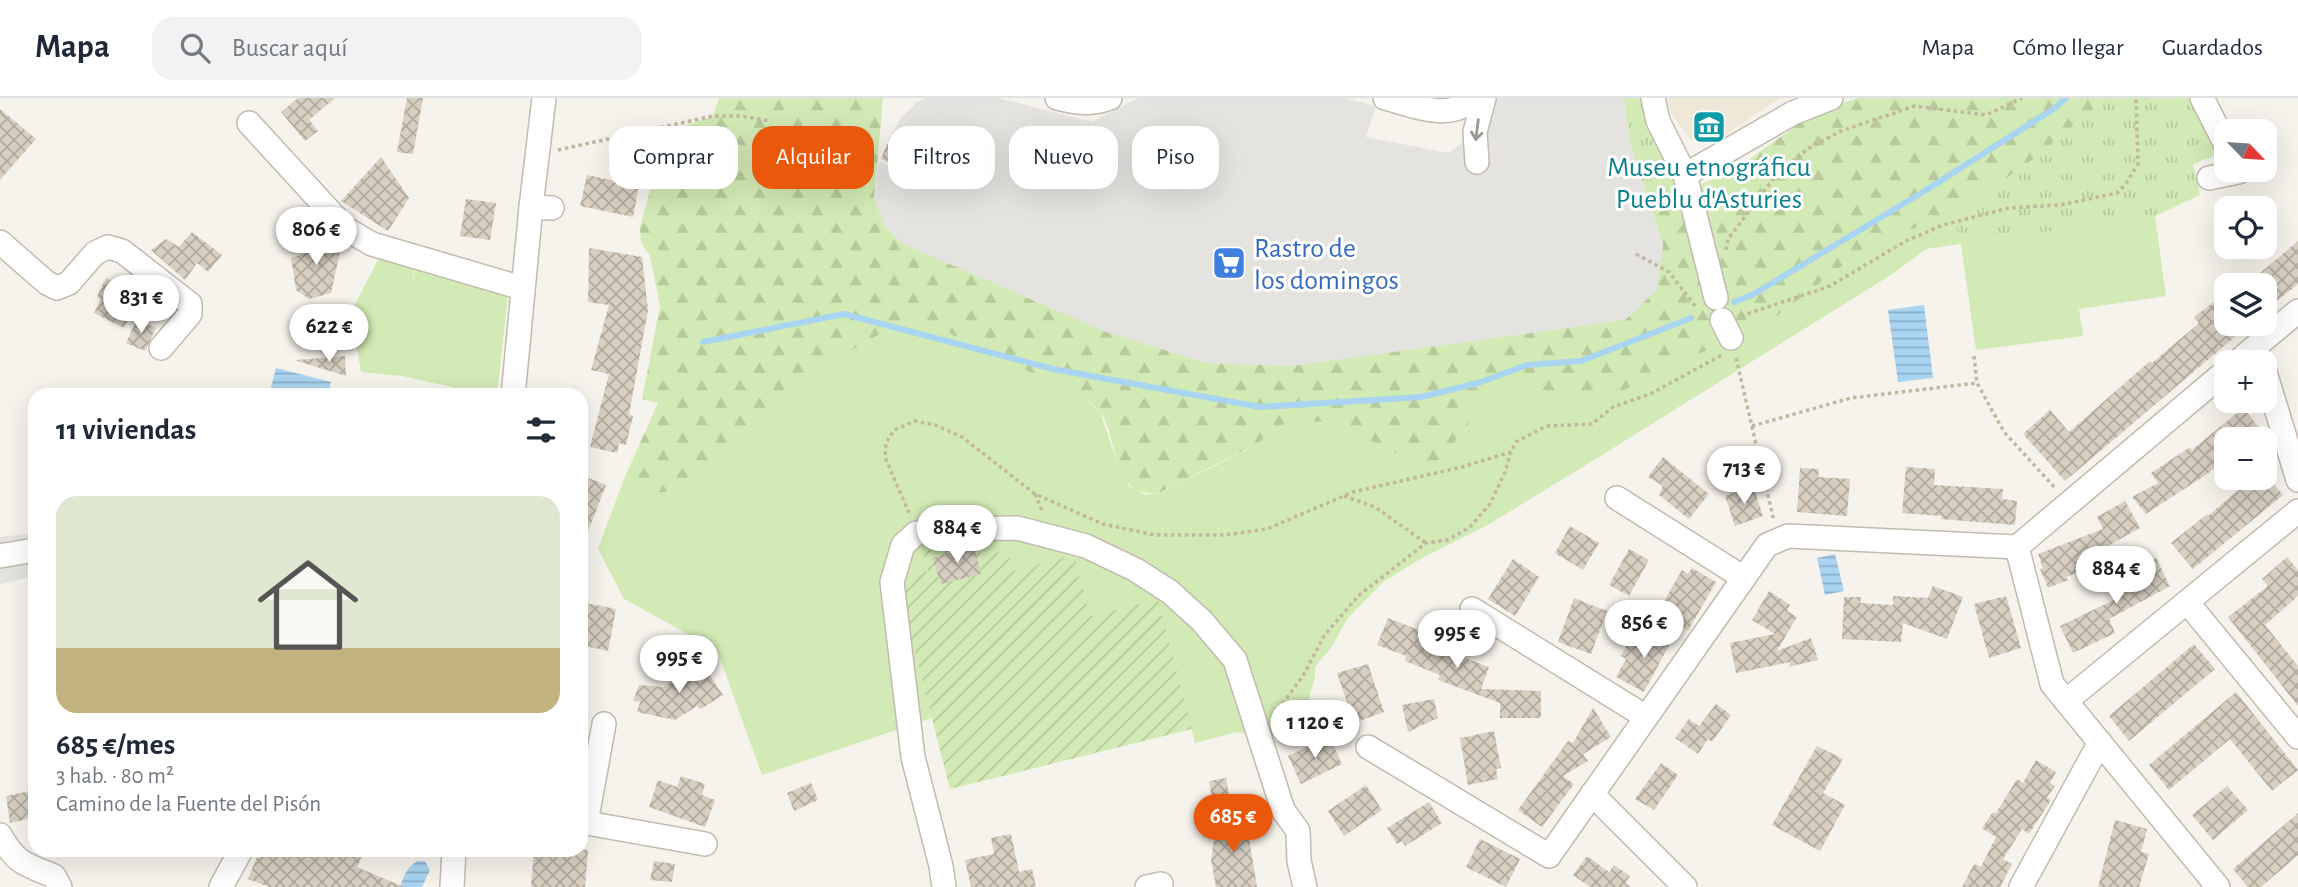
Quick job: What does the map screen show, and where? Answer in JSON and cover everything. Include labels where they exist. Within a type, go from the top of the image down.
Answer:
[{"type":"street","points":[[514,388],[522,288],[542,207],[536,156],[544,98]]},
{"type":"street","points":[[1057,98],[1077,104],[1097,103],[1110,98]]},
{"type":"street","points":[[1385,98],[1441,107],[1467,105],[1475,98]]},
{"type":"street","points":[[1477,162],[1475,132],[1484,98]]},
{"type":"street","points":[[1653,98],[1658,121],[1685,175],[1716,298]]},
{"type":"street","points":[[1685,175],[1793,113],[1831,98]]},
{"type":"street","points":[[2202,98],[2214,122]]},
{"type":"street","points":[[249,122],[346,229],[358,237],[372,244],[522,288]]},
{"type":"street","points":[[2209,178],[2214,177]]},
{"type":"street","points":[[0,242],[47,283],[57,288],[69,283],[95,253],[108,247],[122,251],[190,304],[190,314],[161,348]]},
{"type":"street","points":[[2264,350],[2298,311]]},
{"type":"street","points":[[1368,747],[1549,856],[1767,545],[1788,536],[2017,547],[2214,381]]},
{"type":"street","points":[[2277,411],[2298,480]]},
{"type":"street","points":[[1617,499],[1744,578]]},
{"type":"street","points":[[2066,701],[2298,512]]},
{"type":"street","points":[[944,887],[941,866],[912,757],[892,582],[903,545],[916,533],[940,529],[1017,528],[1086,546],[1136,570],[1170,592],[1194,614],[1235,660],[1283,810],[1298,831],[1299,861],[1305,887]]},
{"type":"street","points":[[2017,547],[2052,684],[2218,887]]},
{"type":"street","points":[[0,556],[28,551]]},
{"type":"street","points":[[2187,601],[2298,737]]},
{"type":"street","points":[[1472,610],[1646,717]]},
{"type":"street","points":[[588,799],[604,724]]},
{"type":"street","points":[[2021,887],[2100,742]]},
{"type":"street","points":[[1592,794],[1685,887]]},
{"type":"street","points":[[588,823],[705,844]]},
{"type":"street","points":[[0,835],[12,855],[20,862],[54,876],[60,887]]},
{"type":"street","points":[[221,887],[237,857]]},
{"type":"street","points":[[452,887],[453,857]]},
{"type":"path","points":[[1725,251],[1728,239],[1777,174],[1809,148],[1841,131],[1916,106],[1986,115],[2022,98]]},
{"type":"path","points":[[1722,330],[1830,286],[1906,242],[1944,225],[2009,208],[2060,205],[2117,193],[2138,164],[2136,98]]},
{"type":"path","points":[[536,156],[713,116],[741,116],[771,121]]},
{"type":"path","points":[[1636,254],[1669,272],[1722,330],[1752,426],[1779,540]]},
{"type":"path","points":[[1259,733],[1303,677],[1324,636],[1358,596],[1426,544],[1447,540],[1469,528],[1490,504],[1506,472],[1516,442],[1545,426],[1592,424],[1613,407],[1650,394],[1726,352],[1722,330]]},
{"type":"path","points":[[1974,356],[1977,383],[2004,432],[2069,503]]},
{"type":"path","points":[[1752,426],[1851,398],[1977,383]]},
{"type":"path","points":[[916,533],[885,457],[886,443],[894,430],[915,421],[935,425],[962,437],[1035,494],[1103,524],[1155,536],[1224,535],[1267,529],[1344,496],[1511,452]]},
{"type":"path","points":[[1344,496],[1375,507],[1426,544]]},
{"type":"shaded area","points":[[925,98],[998,98],[1092,122],[1138,98],[1344,98],[1376,106],[1366,137],[1449,153],[1475,132],[1494,98],[1624,98],[1630,144],[1663,246],[1657,290],[1625,320],[1291,366],[1206,363],[1106,332],[903,244],[887,229],[874,200],[879,162],[888,166],[888,189],[995,189],[995,126],[896,126],[917,102]]},
{"type":"shaded area","name":"Museu etnográficu Pueblu d'Asturies","points":[[1667,98],[1781,98],[1717,140],[1691,140],[1671,113]]},
{"type":"shaded area","points":[[28,534],[28,578],[0,584],[0,537]]},
{"type":"green space","points":[[719,98],[883,98],[874,200],[1663,246],[1646,193],[1688,189],[1732,172],[1815,112],[1858,98],[2107,98],[2027,164],[1952,215],[1871,244],[1763,327],[1696,355],[1592,406],[1541,392],[1523,378],[1471,402],[1468,427],[1437,463],[1411,464],[1393,451],[1253,446],[1161,492],[1145,493],[1133,488],[1125,479],[1101,413],[1084,398],[942,330],[914,321],[885,331],[786,390],[733,437],[702,471],[667,492],[646,492],[624,479],[658,403],[642,399],[660,306],[650,256],[641,243],[640,227],[651,189],[738,189],[738,126],[685,126],[713,116]]},
{"type":"green space","points":[[1624,98],[1646,98],[1659,149],[1682,190],[1646,193],[1630,144]]},
{"type":"green space","points":[[2107,98],[2195,98],[2214,141],[2214,156],[2193,164],[2200,195],[2155,216],[1961,244],[1952,215],[2027,164]]},
{"type":"green space","points":[[1952,215],[1962,244],[2155,216],[2166,296],[2079,309],[2083,336],[1976,350],[1961,244],[1926,249],[1891,275],[1573,473],[1486,526],[1422,558],[1383,582],[1347,619],[1331,648],[1315,667],[1306,710],[1269,738],[1237,732],[1195,743],[1158,601],[1090,616],[1013,571],[981,557],[977,538],[924,551],[928,572],[903,606],[932,718],[762,775],[717,650],[624,599],[598,549],[624,479],[646,492],[667,492],[702,471],[733,437],[786,390],[885,331],[914,321],[942,330],[1084,398],[1100,412],[1117,462],[1129,486],[1146,495],[1161,492],[1217,465],[1253,446],[1288,421],[1329,422],[1393,451],[1411,464],[1437,463],[1468,427],[1471,402],[1497,375],[1523,378],[1541,392],[1592,406],[1696,355],[1763,327],[1871,244]]},
{"type":"green space","points":[[379,258],[414,269],[412,288],[415,267],[508,294],[498,388],[456,388],[402,376],[361,372],[351,312]]},
{"type":"green space","points":[[977,538],[981,556],[1008,550],[1013,571],[1074,555],[1090,616],[1158,600],[1192,729],[950,789],[903,606],[903,578],[928,571],[923,551]]},
{"type":"water","points":[[1924,305],[1933,378],[1898,382],[1888,310]]},
{"type":"water","points":[[276,368],[331,382],[330,388],[271,388]]},
{"type":"water","points":[[1835,554],[1844,591],[1825,595],[1817,558]]},
{"type":"water","points":[[418,861],[425,861],[430,870],[422,887],[400,887],[409,869]]},
{"type":"building","points":[[298,98],[335,98],[309,120],[318,131],[305,141],[281,112]]},
{"type":"building","points":[[407,98],[423,98],[413,154],[397,152]]},
{"type":"building","points":[[0,109],[36,139],[0,180]]},
{"type":"building","points":[[887,144],[888,144],[888,162],[881,159]]},
{"type":"building","points":[[381,157],[409,198],[388,231],[341,201]]},
{"type":"building","points":[[587,175],[609,180],[609,189],[638,189],[633,217],[580,206]]},
{"type":"building","points":[[466,199],[496,203],[490,240],[460,236]]},
{"type":"building","points":[[192,232],[222,255],[208,272],[197,263],[185,280],[151,250],[166,239],[179,247]]},
{"type":"building","points":[[314,233],[341,247],[331,293],[309,299],[296,290],[291,258],[303,254],[303,247]]},
{"type":"building","points":[[2298,241],[2298,284],[2277,301],[2277,273],[2260,273]]},
{"type":"building","points":[[589,248],[642,257],[648,310],[629,415],[633,416],[626,445],[619,443],[617,453],[590,447],[609,374],[591,370],[609,305],[588,302]]},
{"type":"building","points":[[106,278],[120,285],[117,291],[137,301],[124,328],[94,313],[101,299],[97,297]]},
{"type":"building","points":[[2214,302],[2214,336],[2236,336],[2219,350],[2214,350],[2214,355],[2065,481],[2023,434],[2050,410],[2069,432],[2150,361],[2152,363],[2199,323],[2194,317]]},
{"type":"building","points":[[137,319],[156,328],[145,351],[126,343]]},
{"type":"building","points":[[345,356],[346,376],[297,361],[297,360]]},
{"type":"building","points":[[2237,413],[2247,413],[2259,427],[2220,427]]},
{"type":"building","points":[[2214,432],[2214,468],[2146,514],[2132,497],[2158,483],[2151,473],[2190,447],[2192,450]]},
{"type":"building","points":[[1663,457],[1709,494],[1689,519],[1659,495],[1663,486],[1648,477]]},
{"type":"building","points":[[1906,467],[1935,469],[1934,485],[2003,489],[2002,499],[2017,501],[2015,525],[1902,513]]},
{"type":"building","points":[[1800,468],[1819,469],[1818,477],[1850,479],[1847,516],[1797,512]]},
{"type":"building","points":[[588,478],[606,485],[588,532]]},
{"type":"building","points":[[1753,486],[1763,516],[1735,526],[1725,496]]},
{"type":"building","points":[[2277,488],[2283,495],[2193,569],[2171,543],[2207,514],[2208,516],[2238,490],[2277,490]]},
{"type":"building","points":[[2125,501],[2140,528],[2090,556],[2094,566],[2066,577],[2068,580],[2048,588],[2040,569],[2043,568],[2038,554],[2103,529],[2097,517]]},
{"type":"building","points":[[1570,526],[1599,543],[1583,570],[1555,553]]},
{"type":"building","points":[[974,546],[981,574],[941,584],[932,558]]},
{"type":"building","points":[[1629,549],[1649,560],[1629,596],[1609,585]]},
{"type":"building","points":[[2287,557],[2298,570],[2298,596],[2265,625],[2298,666],[2298,706],[2228,617],[2268,586],[2262,579]]},
{"type":"building","points":[[2156,558],[2170,586],[2109,619],[2115,633],[2073,653],[2060,626],[2124,595],[2115,580]]},
{"type":"building","points":[[1513,559],[1539,577],[1515,616],[1488,599]]},
{"type":"building","points":[[1692,568],[1716,582],[1688,631],[1666,618],[1669,613],[1660,608],[1682,570],[1688,574]]},
{"type":"building","points":[[1933,586],[1963,597],[1947,639],[1903,623],[1901,642],[1842,639],[1844,597],[1861,597],[1860,603],[1893,605],[1893,596],[1928,598]]},
{"type":"building","points":[[1769,591],[1790,605],[1787,611],[1797,617],[1777,651],[1811,638],[1818,660],[1788,667],[1791,662],[1736,673],[1730,643],[1775,634],[1752,620]]},
{"type":"building","points":[[2006,596],[2021,648],[1989,658],[1974,604]]},
{"type":"building","points":[[1574,598],[1607,611],[1591,654],[1558,642]]},
{"type":"building","points":[[588,603],[616,609],[608,651],[588,647]]},
{"type":"building","points":[[1388,618],[1431,635],[1427,644],[1489,667],[1481,689],[1541,691],[1541,718],[1500,718],[1500,703],[1438,680],[1440,675],[1405,661],[1406,656],[1377,645]]},
{"type":"building","points":[[1659,630],[1674,636],[1644,692],[1616,677],[1626,659],[1621,656],[1628,643],[1633,646],[1638,637],[1650,644]]},
{"type":"building","points":[[2194,644],[2215,669],[2129,741],[2109,716]]},
{"type":"building","points":[[700,661],[723,695],[701,709],[697,706],[675,720],[637,712],[640,702],[633,701],[639,685],[664,687]]},
{"type":"building","points":[[1368,664],[1384,712],[1354,723],[1337,673]]},
{"type":"building","points":[[2236,692],[2298,770],[2272,791],[2230,739],[2169,790],[2149,765]]},
{"type":"building","points":[[1434,699],[1438,718],[1408,732],[1402,705]]},
{"type":"building","points":[[1716,704],[1731,715],[1712,742],[1708,739],[1698,754],[1675,738],[1689,719],[1699,726]]},
{"type":"building","points":[[1593,708],[1611,737],[1583,754],[1588,761],[1563,776],[1574,784],[1542,827],[1518,810],[1568,741],[1573,743]]},
{"type":"building","points":[[1494,731],[1501,768],[1496,769],[1498,779],[1468,785],[1460,738]]},
{"type":"building","points":[[1329,736],[1342,764],[1301,784],[1288,756]]},
{"type":"building","points":[[1817,746],[1843,759],[1823,793],[1845,805],[1820,851],[1772,825]]},
{"type":"building","points":[[2036,760],[2056,772],[2050,783],[2055,786],[2047,797],[2051,800],[2029,834],[2022,829],[2003,859],[2012,864],[2000,887],[1962,887],[1974,864],[1981,867],[1996,837],[1982,828],[1993,812],[1996,813],[2017,779],[2023,783]]},
{"type":"building","points":[[1661,763],[1678,775],[1654,810],[1635,799]]},
{"type":"building","points":[[681,776],[705,784],[702,795],[715,800],[705,827],[649,807],[658,780],[677,787]]},
{"type":"building","points":[[1226,778],[1229,794],[1212,798],[1209,781]]},
{"type":"building","points":[[811,783],[818,800],[794,811],[787,793]]},
{"type":"building","points":[[1366,785],[1382,810],[1344,836],[1328,811]]},
{"type":"building","points":[[2227,786],[2248,810],[2213,840],[2192,815]]},
{"type":"building","points":[[28,791],[28,819],[10,823],[6,796]]},
{"type":"building","points":[[1429,802],[1442,823],[1405,846],[1402,841],[1397,844],[1387,828]]},
{"type":"building","points":[[2298,813],[2298,855],[2261,887],[2248,887],[2233,869]]},
{"type":"building","points":[[1217,817],[1253,822],[1249,838],[1257,887],[1216,887],[1211,860]]},
{"type":"building","points":[[2115,820],[2147,829],[2141,852],[2149,854],[2139,887],[2098,887]]},
{"type":"building","points":[[1011,834],[1019,872],[1032,869],[1036,887],[971,887],[965,860],[994,854],[991,838]]},
{"type":"building","points":[[1480,839],[1520,859],[1506,887],[1466,867]]},
{"type":"building","points":[[1587,856],[1609,872],[1614,865],[1630,876],[1625,883],[1631,887],[1590,887],[1573,875]]},
{"type":"building","points":[[257,857],[362,857],[357,867],[404,887],[269,887],[248,879]]},
{"type":"building","points":[[533,857],[587,857],[585,887],[531,887]]},
{"type":"building","points":[[654,861],[675,864],[672,882],[650,880]]},
{"type":"waterway","points":[[1734,302],[1754,294],[1923,192],[2055,108],[2066,98]]},
{"type":"waterway","points":[[703,342],[844,314],[1053,369],[1260,407],[1421,397],[1478,383],[1527,365],[1581,361],[1691,318]]},
{"type":"place","name":"Museu etnográficu Pueblu d'Asturies","points":[[1709,127]]},
{"type":"place","name":"Rastro de los domingos","points":[[1229,263]]}]
